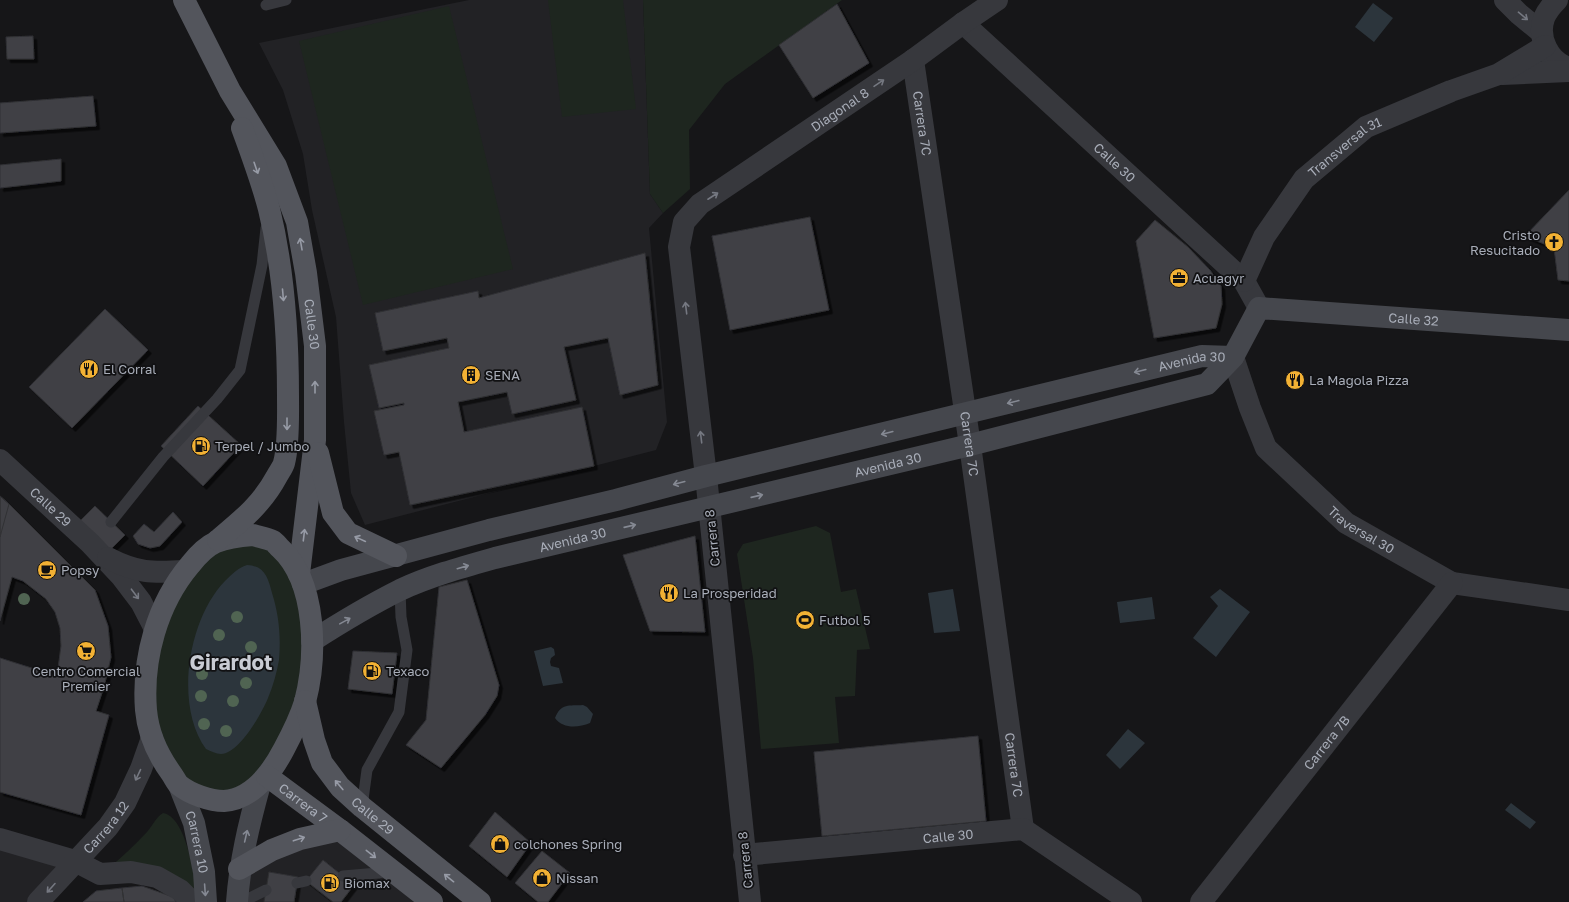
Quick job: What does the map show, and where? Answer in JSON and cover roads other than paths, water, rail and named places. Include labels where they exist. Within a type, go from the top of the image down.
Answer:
[{"type":"main road","name":"Calle 30","points":[[184,0],[230,91],[276,166],[297,222],[306,273],[314,346],[315,440],[301,579]]},
{"type":"main road","name":"Calle 30","points":[[179,785],[164,764],[152,738],[146,711],[148,660],[155,629],[171,590],[184,571],[198,555],[255,508],[269,492],[284,463],[288,433],[288,346],[281,274],[269,209],[230,91]]},
{"type":"main road","points":[[315,440],[333,513],[348,533],[396,556]]},
{"type":"main road","points":[[179,785],[198,796],[224,800],[244,796],[264,780],[279,759],[295,728],[305,701],[310,674],[312,641],[310,615],[301,579],[287,554],[272,540],[253,535],[232,537],[214,543]]},
{"type":"main road","name":"Calle 29","points":[[305,701],[314,740],[322,763],[340,788],[362,808],[480,902]]},
{"type":"main road","name":"Carrera 7","points":[[264,780],[340,830]]},
{"type":"main road","points":[[240,869],[272,850],[300,838],[340,830],[432,902]]},
{"type":"street","name":"Diagonal 8","points":[[684,222],[700,204],[913,60],[997,0]]},
{"type":"street","points":[[1505,0],[1543,39],[1552,58],[1569,70]]},
{"type":"street","points":[[1543,39],[1544,18],[1549,8],[1557,0]]},
{"type":"street","name":"Calle 30","points":[[963,23],[1244,281],[1259,308]]},
{"type":"street","name":"Transversal 31","points":[[1498,74],[1543,39]]},
{"type":"street","name":"Carrera 7C","points":[[913,60],[966,414],[1023,829]]},
{"type":"street","name":"Transversal 31","points":[[1244,281],[1264,237],[1304,179],[1366,127],[1451,91],[1498,74],[1569,70]]},
{"type":"street","name":"Carrera 8","points":[[684,222],[679,247],[706,476],[750,902]]},
{"type":"street","points":[[1233,357],[1259,308]]},
{"type":"street","name":"Calle 32","points":[[1259,308],[1569,330]]},
{"type":"street","name":"Avenida 30","points":[[301,579],[706,476],[1202,356],[1233,357]]},
{"type":"street","name":"Avenida 30","points":[[312,641],[400,590],[446,572],[495,558],[970,445],[1207,384],[1233,357]]},
{"type":"street","name":"Traversal 30","points":[[1233,357],[1250,408],[1266,448],[1346,523],[1452,583],[1569,600]]},
{"type":"street","name":"Calle 29","points":[[0,460],[95,546],[141,602],[155,629]]},
{"type":"street","name":"Calle 29","points":[[95,546],[126,567],[155,573],[184,571]]},
{"type":"street","name":"Carrera 7B","points":[[1201,902],[1452,583]]},
{"type":"street","name":"Carrera 12","points":[[38,902],[108,827],[125,803],[141,770],[152,738]]},
{"type":"street","points":[[236,902],[245,839],[264,780]]},
{"type":"street","name":"Carrera 10","points":[[179,785],[194,823],[204,872],[206,902]]},
{"type":"street","name":"Calle 30","points":[[744,855],[1023,829]]},
{"type":"street","points":[[1023,829],[1131,902]]},
{"type":"street","points":[[0,839],[75,861],[100,874],[131,872],[158,876],[180,890],[192,902]]},
{"type":"lane","points":[[266,5],[286,0]]},
{"type":"lane","points":[[111,522],[163,456],[217,399],[240,370],[262,264],[269,209]]},
{"type":"lane","points":[[362,808],[367,770],[399,712],[407,650],[401,617],[400,590]]},
{"type":"lane","points":[[343,876],[392,870]]},
{"type":"lane","points":[[242,902],[266,890]]},
{"type":"place","name":"Cristo Resucitado","points":[[1554,242]]},
{"type":"place","name":"Acuagyr","points":[[1179,278]]},
{"type":"place","name":"El Corral","points":[[89,369]]},
{"type":"place","name":"SENA","points":[[471,375]]},
{"type":"place","name":"La Magola Pizza","points":[[1295,380]]},
{"type":"place","name":"Terpel / Jumbo","points":[[201,446]]},
{"type":"place","name":"Popsy","points":[[47,570]]},
{"type":"place","name":"La Prosperidad","points":[[669,593]]},
{"type":"place","name":"Futbol 5","points":[[805,620]]},
{"type":"place","name":"Centro Comercial Premier","points":[[86,651]]},
{"type":"place","name":"Texaco","points":[[372,671]]},
{"type":"place","name":"colchones Spring","points":[[500,844]]},
{"type":"place","name":"Nissan","points":[[542,878]]},
{"type":"place","name":"Biomax","points":[[330,883]]},
{"type":"district","name":"Girardot","points":[[231,663]]}]
